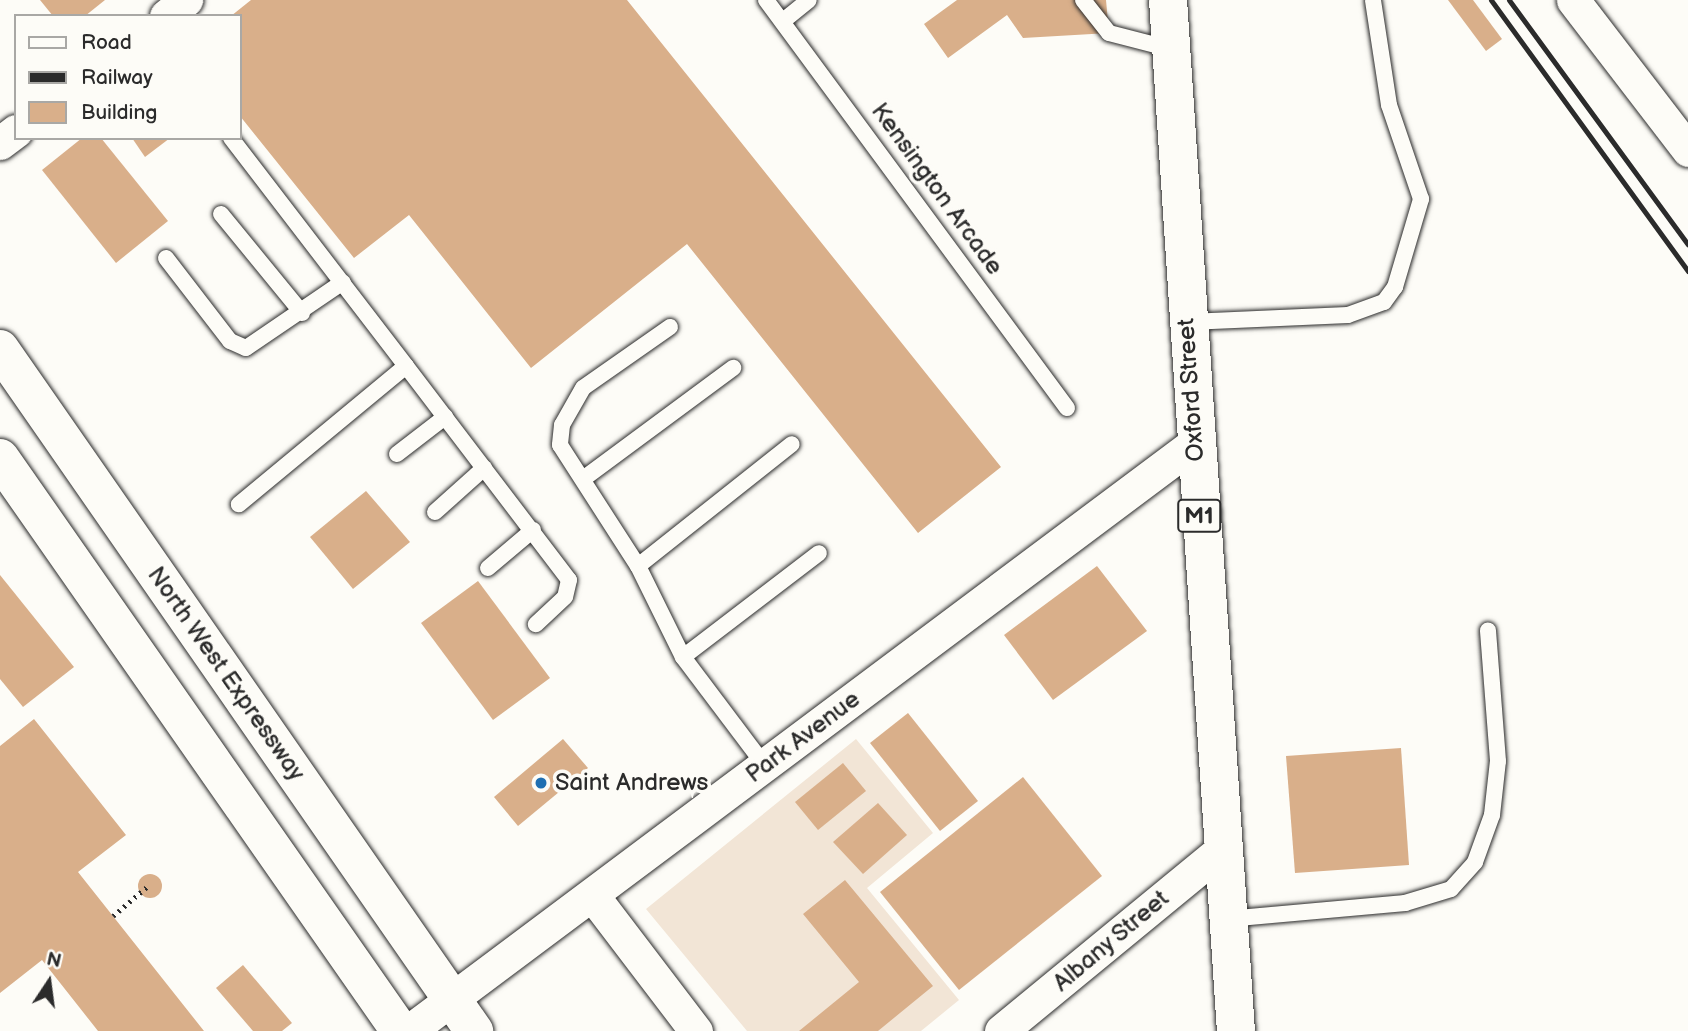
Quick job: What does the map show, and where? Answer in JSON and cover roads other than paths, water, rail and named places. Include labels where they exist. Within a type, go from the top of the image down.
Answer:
[{"type":"main road","name":"Oxford Street","points":[[1168,0],[1186,322],[1221,850],[1236,1031]]},
{"type":"main road","name":"North West Expressway","points":[[0,349],[474,1031]]},
{"type":"main road","points":[[0,457],[400,1031]]},
{"type":"street","points":[[168,14],[186,0]]},
{"type":"street","points":[[1573,0],[1688,150]]},
{"type":"street","name":"Park Avenue","points":[[410,1031],[1195,443]]},
{"type":"street","name":"Albany Street","points":[[1010,1028],[1221,850]]},
{"type":"street","points":[[593,896],[696,1031]]},
{"type":"lane","name":"Kensington Arcade","points":[[766,0],[1067,408]]},
{"type":"lane","points":[[783,21],[809,0]]},
{"type":"lane","points":[[1083,0],[1109,33],[1171,49]]},
{"type":"lane","points":[[1186,322],[1348,315],[1384,302],[1395,287],[1421,199],[1389,105],[1373,0]]},
{"type":"lane","points":[[233,140],[569,580],[565,597],[536,624]]},
{"type":"lane","points":[[221,214],[302,313]]},
{"type":"lane","points":[[166,258],[240,347],[253,348],[343,282]]},
{"type":"lane","points":[[670,327],[583,388],[570,404],[561,444],[638,566],[683,657],[765,766]]},
{"type":"lane","points":[[239,504],[406,366]]},
{"type":"lane","points":[[583,479],[733,368]]},
{"type":"lane","points":[[397,454],[445,417]]},
{"type":"lane","points":[[638,566],[792,444]]},
{"type":"lane","points":[[435,512],[484,468]]},
{"type":"lane","points":[[488,569],[533,530]]},
{"type":"lane","points":[[683,657],[819,553]]},
{"type":"lane","points":[[1227,919],[1405,903],[1451,889],[1475,862],[1492,815],[1498,761],[1488,631]]},
{"type":"railway","points":[[1491,0],[1688,271]]},
{"type":"railway","points":[[1509,0],[1688,245]]},
{"type":"place","name":"Saint Andrews","points":[[541,783]]}]
